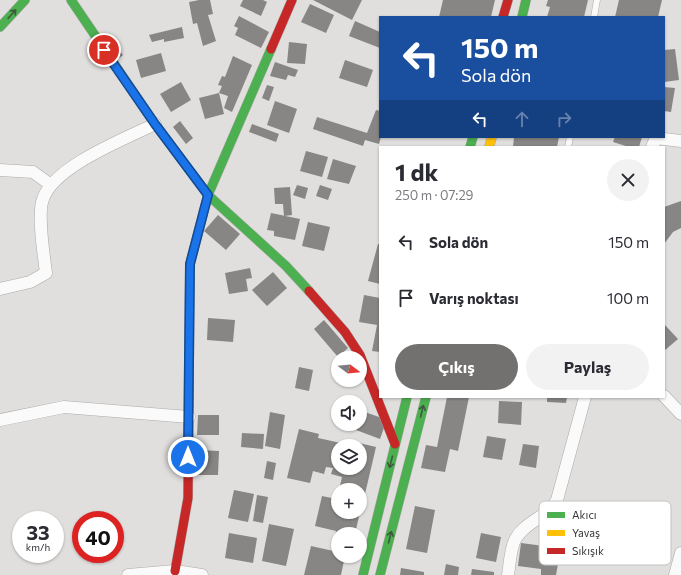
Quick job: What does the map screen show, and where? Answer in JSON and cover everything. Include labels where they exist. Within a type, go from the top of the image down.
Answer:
[{"type":"main road","points":[[0,27],[25,0]]},
{"type":"main road","points":[[71,0],[155,124],[208,195],[286,266],[330,312],[345,332],[360,355],[395,444]]},
{"type":"main road","points":[[175,572],[188,498],[190,264],[208,195],[292,0]]},
{"type":"main road","points":[[503,16],[508,0]]},
{"type":"main road","points":[[522,16],[526,0]]},
{"type":"main road","points":[[363,575],[407,398]]},
{"type":"main road","points":[[380,575],[426,398]]},
{"type":"street","points":[[0,289],[30,282],[46,273],[41,214],[42,200],[51,185],[64,172],[155,124]]},
{"type":"street","points":[[656,138],[681,140]]},
{"type":"street","points":[[0,170],[33,172],[51,185]]},
{"type":"street","points":[[665,397],[681,414]]},
{"type":"street","points":[[557,501],[585,398]]},
{"type":"street","points":[[0,420],[64,407],[189,417]]},
{"type":"street","points":[[508,575],[515,539],[520,532],[539,518]]},
{"type":"street","points":[[675,575],[681,553]]},
{"type":"street","points":[[128,575],[175,572],[202,575]]},
{"type":"lane","points":[[594,16],[597,0]]},
{"type":"building","points":[[210,0],[213,14],[208,15],[216,41],[203,46],[197,23],[193,24],[189,2]]},
{"type":"building","points":[[243,0],[263,0],[267,2],[261,16],[240,6]]},
{"type":"building","points":[[313,0],[362,0],[352,20]]},
{"type":"building","points":[[443,0],[495,0],[491,16],[439,16]]},
{"type":"building","points":[[548,0],[588,0],[584,16],[547,16],[550,7],[546,6]]},
{"type":"building","points":[[619,0],[662,0],[658,16],[615,16]]},
{"type":"building","points":[[310,4],[334,15],[326,33],[301,22]]},
{"type":"building","points":[[239,16],[269,32],[261,48],[235,35],[238,28],[234,26]]},
{"type":"building","points":[[355,21],[379,32],[379,48],[349,36]]},
{"type":"building","points":[[182,27],[184,38],[164,42],[164,39],[152,42],[149,35]]},
{"type":"building","points":[[289,42],[307,44],[305,64],[287,63]]},
{"type":"building","points":[[114,43],[123,55],[118,59],[109,48]]},
{"type":"building","points":[[675,49],[679,80],[665,82],[665,50]]},
{"type":"building","points":[[161,53],[166,71],[141,78],[136,60]]},
{"type":"building","points":[[233,56],[252,65],[232,112],[224,108],[228,96],[219,93],[222,86],[218,85],[222,76],[225,77]]},
{"type":"building","points":[[345,60],[373,70],[367,87],[339,78]]},
{"type":"building","points":[[275,62],[298,70],[295,77],[288,75],[286,80],[270,76]]},
{"type":"building","points":[[181,82],[191,100],[171,112],[160,94]]},
{"type":"building","points":[[267,85],[274,87],[269,101],[262,98]]},
{"type":"building","points":[[665,87],[675,88],[671,112],[665,111]]},
{"type":"building","points":[[219,93],[224,114],[205,119],[199,98]]},
{"type":"building","points":[[275,101],[297,109],[289,133],[267,125]]},
{"type":"building","points":[[376,110],[379,111],[379,138],[381,138],[379,144],[365,140],[363,146],[313,129],[317,117],[367,133]]},
{"type":"building","points":[[180,121],[193,138],[186,144],[173,127]]},
{"type":"building","points":[[252,124],[279,134],[276,142],[249,132]]},
{"type":"building","points":[[514,138],[559,138],[557,146],[513,146]]},
{"type":"building","points":[[615,138],[642,138],[639,146],[626,146],[613,142]]},
{"type":"building","points":[[306,151],[328,157],[322,177],[300,171]]},
{"type":"building","points":[[333,159],[356,166],[349,184],[327,179]]},
{"type":"building","points":[[297,185],[308,188],[305,199],[293,195]]},
{"type":"building","points":[[320,185],[332,189],[328,200],[316,196]]},
{"type":"building","points":[[290,187],[292,215],[284,216],[283,204],[275,204],[274,188]]},
{"type":"building","points":[[681,201],[681,228],[673,232],[665,243],[665,207]]},
{"type":"building","points":[[271,213],[300,219],[295,240],[274,236],[274,231],[267,230]]},
{"type":"building","points":[[218,215],[240,234],[226,250],[204,231]]},
{"type":"building","points":[[308,222],[330,227],[324,251],[302,246]]},
{"type":"building","points":[[378,244],[379,244],[379,284],[368,281]]},
{"type":"building","points":[[250,268],[252,278],[246,279],[248,291],[229,294],[225,273]]},
{"type":"building","points":[[273,272],[287,288],[267,306],[252,290]]},
{"type":"building","points":[[364,295],[379,298],[379,352],[372,351],[377,325],[359,322]]},
{"type":"building","points":[[208,318],[235,320],[233,342],[207,340]]},
{"type":"building","points":[[324,320],[348,348],[345,351],[333,351],[314,329]]},
{"type":"building","points":[[665,325],[678,339],[665,350]]},
{"type":"building","points":[[299,367],[313,370],[309,391],[295,388]]},
{"type":"building","points":[[447,398],[469,398],[458,451],[450,449],[445,472],[421,468],[426,445],[437,447]]},
{"type":"building","points":[[547,398],[567,398],[566,403],[547,402]]},
{"type":"building","points":[[499,401],[522,402],[521,425],[498,423]]},
{"type":"building","points":[[270,412],[285,415],[280,449],[265,446]]},
{"type":"building","points":[[367,413],[379,417],[385,425],[380,439],[359,431],[367,431]]},
{"type":"building","points":[[198,415],[219,415],[219,435],[197,435]]},
{"type":"building","points":[[299,429],[319,434],[318,438],[331,441],[331,468],[326,467],[324,474],[313,471],[310,483],[287,478]]},
{"type":"building","points":[[242,433],[264,434],[263,449],[241,447]]},
{"type":"building","points":[[487,436],[506,439],[502,460],[483,457]]},
{"type":"building","points":[[523,444],[539,446],[536,468],[519,465]]},
{"type":"building","points":[[367,445],[376,447],[367,485],[367,483],[341,483],[342,477],[335,475],[367,475]]},
{"type":"building","points":[[198,450],[219,451],[218,475],[196,475]]},
{"type":"building","points":[[267,461],[276,463],[273,480],[264,478]]},
{"type":"building","points":[[234,490],[254,494],[248,522],[228,518]]},
{"type":"building","points":[[257,495],[268,497],[263,523],[253,521]]},
{"type":"building","points":[[322,496],[331,498],[331,519],[358,519],[357,527],[331,527],[331,530],[315,526]]},
{"type":"building","points":[[415,506],[435,510],[427,553],[406,549]]},
{"type":"building","points":[[269,524],[294,529],[286,566],[262,561]]},
{"type":"building","points":[[229,533],[257,538],[253,563],[225,558]]},
{"type":"building","points":[[481,533],[501,537],[496,562],[476,558]]},
{"type":"building","points":[[521,543],[539,545],[539,565],[558,565],[556,575],[541,575],[541,569],[518,566]]},
{"type":"building","points":[[311,546],[331,550],[331,563],[344,563],[341,575],[304,575]]},
{"type":"building","points":[[446,564],[459,567],[458,575],[444,575]]},
{"type":"building","points":[[401,568],[424,572],[424,575],[400,575]]},
{"type":"building","points":[[472,569],[494,572],[494,575],[471,575]]},
{"type":"traffic: fast","points":[[0,27],[25,0]]},
{"type":"traffic: fast","points":[[71,0],[155,124],[208,195],[286,266],[309,291]]},
{"type":"traffic: fast","points":[[522,16],[526,0]]},
{"type":"traffic: fast","points":[[189,361],[190,264],[208,195],[271,49]]},
{"type":"traffic: fast","points":[[470,146],[473,138]]},
{"type":"traffic: fast","points":[[363,575],[407,398]]},
{"type":"traffic: fast","points":[[380,575],[426,398]]},
{"type":"traffic: slow","points":[[489,146],[492,138]]},
{"type":"traffic: jam","points":[[271,49],[292,0]]},
{"type":"traffic: jam","points":[[503,16],[508,0]]},
{"type":"traffic: jam","points":[[309,291],[345,332],[360,355],[395,444]]},
{"type":"traffic: jam","points":[[175,571],[188,498],[189,361]]},
{"type":"route","points":[[104,50],[155,124],[208,195],[190,264],[188,457]]}]
